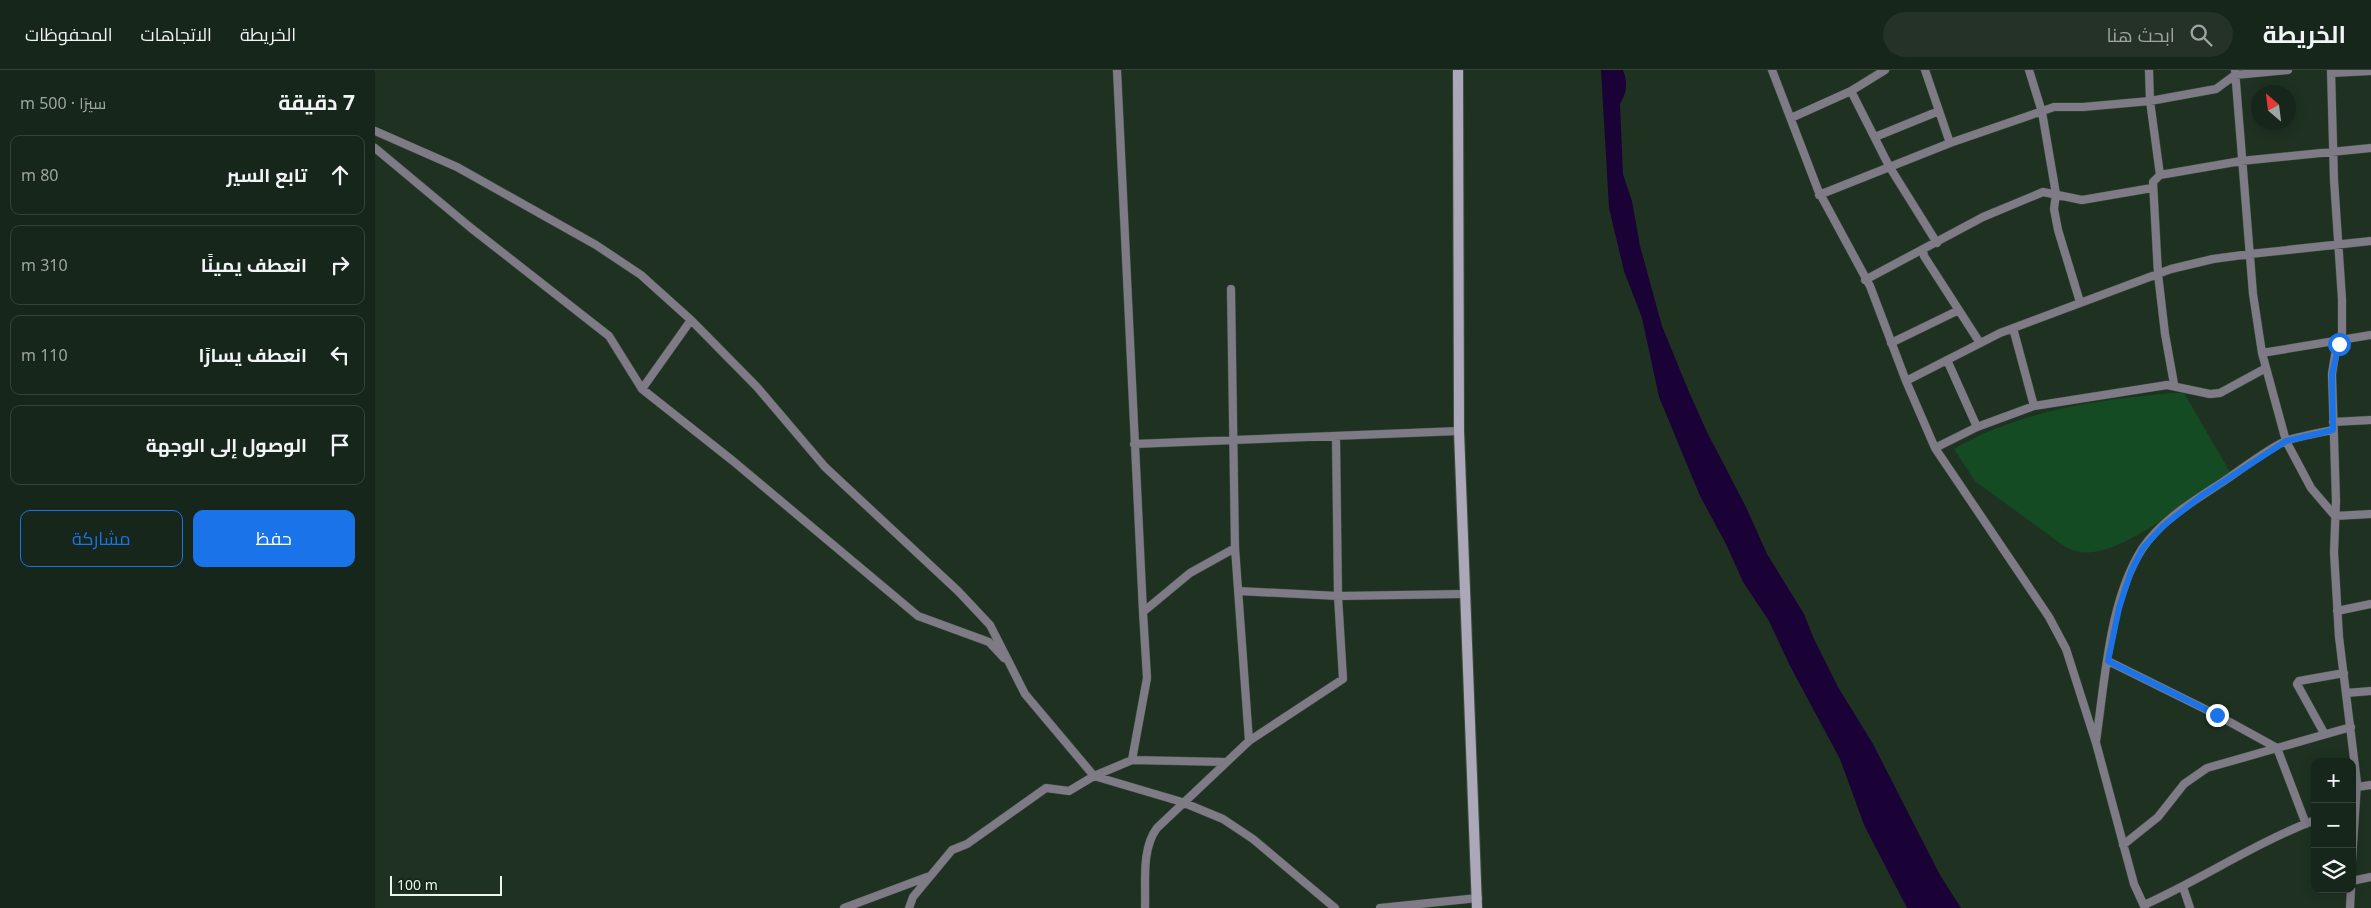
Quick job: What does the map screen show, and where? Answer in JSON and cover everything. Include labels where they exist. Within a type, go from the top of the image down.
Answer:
[{"type":"street","points":[[1117,70],[1147,678],[1132,760]]},
{"type":"street","points":[[1380,908],[1477,903],[1466,617],[1463,594],[1459,431],[1458,70]]},
{"type":"street","points":[[1772,70],[1819,195],[1870,286],[1906,381],[1935,448],[2049,616],[2066,649],[2096,742],[2134,884],[2145,907],[2263,843],[2311,822]]},
{"type":"street","points":[[1791,118],[1851,91],[1885,70]]},
{"type":"street","points":[[1925,70],[1950,143]]},
{"type":"street","points":[[2029,70],[2042,112],[2056,194],[2057,230],[2080,302]]},
{"type":"street","points":[[2149,70],[2150,101],[2160,175]]},
{"type":"street","points":[[1819,195],[1950,143],[2061,106],[2083,107],[2150,101],[2216,89],[2235,73],[2288,70]]},
{"type":"street","points":[[2354,803],[2357,787],[2337,611],[2333,366],[2336,350],[2343,339],[2340,244],[2333,150],[2331,72],[2371,70]]},
{"type":"street","points":[[2235,73],[2256,321],[2262,353],[2286,441],[2311,488],[2335,516]]},
{"type":"street","points":[[1851,91],[1889,166],[1937,243]]},
{"type":"street","points":[[1875,137],[1939,112]]},
{"type":"street","points":[[375,131],[457,167],[596,244],[641,275],[691,320],[757,387],[825,467],[958,591],[990,625],[1025,694],[1094,776],[1182,802],[1223,819],[1253,840],[1333,908]]},
{"type":"street","points":[[375,148],[471,228],[609,336],[642,389],[733,461],[918,616],[989,642],[1011,666]]},
{"type":"street","points":[[2174,384],[2165,334],[2158,274],[2153,182],[2160,175],[2241,161],[2333,150],[2371,148]]},
{"type":"street","points":[[1865,280],[1983,217],[2036,194],[2043,192],[2082,200],[2153,188]]},
{"type":"street","points":[[1906,381],[2013,328],[2158,274],[2213,259],[2371,241]]},
{"type":"street","points":[[1923,250],[1924,256],[1980,343]]},
{"type":"street","points":[[1231,289],[1235,548],[1249,741]]},
{"type":"street","points":[[1891,343],[1959,310]]},
{"type":"street","points":[[642,389],[691,320]]},
{"type":"street","points":[[2013,328],[2034,406]]},
{"type":"street","points":[[2262,353],[2371,335]]},
{"type":"street","points":[[1947,360],[1977,427]]},
{"type":"street","points":[[1935,448],[1977,427],[2034,406],[2174,384],[2210,394],[2220,393],[2266,368]]},
{"type":"street","points":[[2096,742],[2108,661],[2123,591],[2143,548],[2163,526],[2182,510],[2286,441],[2333,426],[2371,420]]},
{"type":"street","points":[[1134,444],[1335,438],[1459,431]]},
{"type":"street","points":[[1145,908],[1147,849],[1151,836],[1182,802],[1249,741],[1343,679],[1338,596],[1335,438]]},
{"type":"street","points":[[2335,516],[2371,514]]},
{"type":"street","points":[[1143,612],[1190,573],[1235,548]]},
{"type":"street","points":[[1238,591],[1338,596],[1463,594]]},
{"type":"street","points":[[2337,611],[2371,604]]},
{"type":"street","points":[[2108,661],[2217,715],[2277,748],[2306,824]]},
{"type":"street","points":[[2324,734],[2297,684],[2299,681],[2315,677],[2344,674]]},
{"type":"street","points":[[2347,693],[2371,691]]},
{"type":"street","points":[[2123,846],[2159,817],[2184,784],[2207,768],[2219,763],[2351,727]]},
{"type":"street","points":[[909,908],[913,897],[927,877],[952,850],[967,844],[1046,788],[1069,791],[1094,776],[1132,760],[1226,762]]},
{"type":"street","points":[[2357,787],[2371,785]]},
{"type":"street","points":[[844,908],[927,877]]},
{"type":"street","points":[[2356,880],[2371,877]]},
{"type":"street","points":[[2183,887],[2190,908]]},
{"type":"street","points":[[2350,908],[2351,893]]},
{"type":"green space","points":[[2184,393],[2230,472],[2136,536],[2116,546],[2097,552],[2080,552],[2065,547],[1975,481],[1954,449],[2005,425],[2059,409],[2115,399]]},
{"type":"shaded area","points":[[1601,70],[1623,70],[1625,75],[1626,87],[1620,104],[1623,174],[1632,201],[1640,246],[1662,326],[1689,392],[1767,554],[1804,614],[1838,687],[1873,744],[1940,875],[1961,908],[1907,908],[1864,825],[1840,759],[1790,666],[1769,621],[1743,582],[1726,544],[1700,496],[1659,397],[1642,318],[1624,271],[1609,208]]},
{"type":"route","points":[[2217,715],[2108,661],[2123,591],[2143,548],[2163,526],[2182,510],[2286,441],[2333,430],[2332,374],[2336,350],[2339,344]]}]
